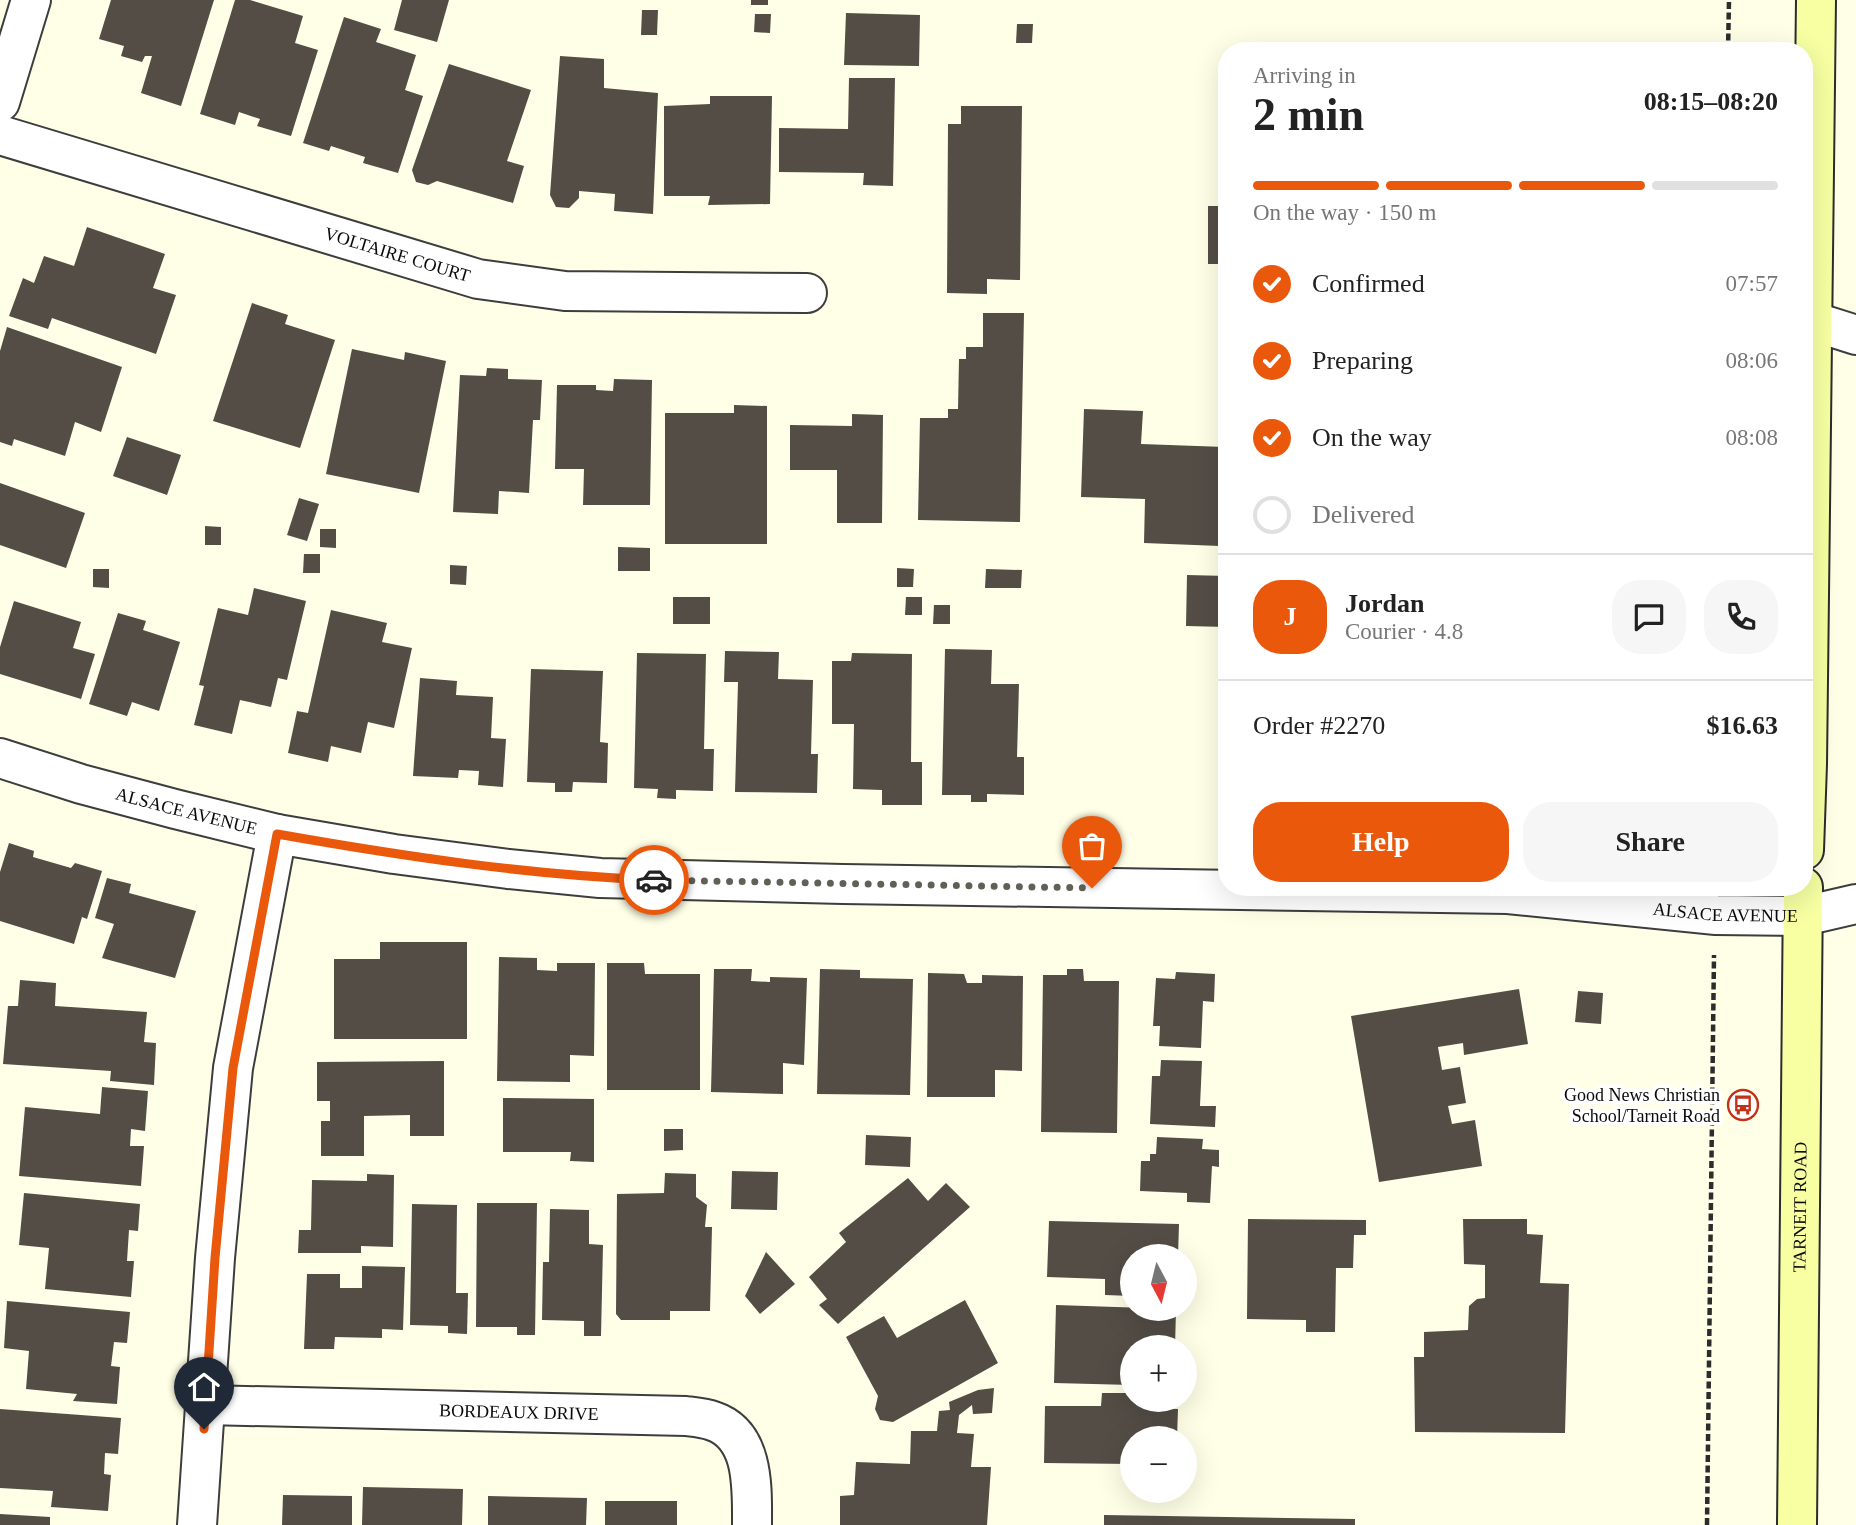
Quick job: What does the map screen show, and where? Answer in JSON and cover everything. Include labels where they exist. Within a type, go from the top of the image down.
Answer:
[{"type":"main road","points":[[1813,241],[1816,0]]},
{"type":"main road","name":"TARNEIT ROAD","points":[[1797,1525],[1804,896]]},
{"type":"street","points":[[0,103],[31,0]]},
{"type":"street","name":"VOLTAIRE COURT","points":[[0,135],[387,254],[478,279],[565,291],[807,293]]},
{"type":"street","points":[[1813,321],[1856,307]]},
{"type":"street","points":[[1813,321],[1856,335]]},
{"type":"street","name":"ALSACE AVENUE","points":[[0,758],[81,784],[277,834],[394,854],[508,869],[600,878],[1218,890]]},
{"type":"street","points":[[197,1525],[215,1258],[233,1068],[277,834]]},
{"type":"street","name":"ALSACE AVENUE","points":[[1813,894],[1856,891]]},
{"type":"street","name":"ALSACE AVENUE","points":[[1528,896],[1716,915],[1800,896]]},
{"type":"street","name":"ALSACE AVENUE","points":[[1810,896],[1856,904]]},
{"type":"street","name":"BORDEAUX DRIVE","points":[[206,1405],[686,1416],[714,1421],[732,1433],[745,1453],[751,1475],[752,1525]]},
{"type":"path","points":[[1728,42],[1729,0]]},
{"type":"path","points":[[1707,1525],[1714,948]]},
{"type":"building","points":[[111,0],[214,0],[181,106],[141,93],[152,56],[145,56],[142,62],[121,56],[124,46],[99,39]]},
{"type":"building","points":[[235,0],[250,0],[303,16],[295,43],[318,50],[291,136],[257,126],[260,119],[239,112],[235,125],[200,114]]},
{"type":"building","points":[[402,0],[449,0],[437,42],[394,30]]},
{"type":"building","points":[[751,0],[768,0],[768,5],[751,5]]},
{"type":"building","points":[[642,10],[658,10],[657,35],[641,35]]},
{"type":"building","points":[[846,13],[920,15],[919,66],[844,65]]},
{"type":"building","points":[[755,14],[771,14],[770,33],[754,32]]},
{"type":"building","points":[[344,17],[381,29],[376,42],[416,55],[405,90],[423,96],[398,173],[363,163],[365,157],[331,146],[329,151],[303,143]]},
{"type":"building","points":[[1017,24],[1033,24],[1032,43],[1016,43]]},
{"type":"building","points":[[560,56],[604,59],[604,88],[658,93],[653,214],[614,211],[615,194],[579,191],[579,198],[569,208],[556,207],[550,195]]},
{"type":"building","points":[[449,64],[531,90],[507,161],[524,166],[513,203],[437,181],[428,185],[416,182],[412,170]]},
{"type":"building","points":[[849,78],[895,78],[893,186],[863,185],[864,173],[779,172],[779,128],[848,129]]},
{"type":"building","points":[[710,96],[772,96],[770,204],[708,205],[710,196],[664,196],[664,106],[710,104]]},
{"type":"building","points":[[961,106],[1022,106],[1020,280],[987,279],[987,294],[947,293],[948,124],[961,124]]},
{"type":"building","points":[[1208,206],[1218,206],[1218,264],[1208,264]]},
{"type":"building","points":[[87,227],[165,254],[153,288],[176,295],[156,354],[52,318],[48,329],[9,316],[23,278],[34,283],[44,256],[74,266]]},
{"type":"building","points":[[252,303],[288,315],[285,324],[335,340],[300,448],[213,421]]},
{"type":"building","points":[[983,313],[1024,313],[1020,522],[918,520],[920,418],[948,418],[948,409],[958,409],[959,359],[966,359],[966,347],[983,347]]},
{"type":"building","points":[[7,327],[122,367],[101,432],[75,422],[65,456],[14,439],[12,446],[0,442],[0,351]]},
{"type":"building","points":[[352,349],[404,360],[405,352],[446,361],[419,493],[326,474]]},
{"type":"building","points":[[487,368],[508,369],[508,379],[542,380],[540,420],[533,420],[529,493],[499,491],[498,514],[453,512],[460,375],[486,376]]},
{"type":"building","points":[[614,379],[652,380],[650,505],[583,505],[584,469],[555,469],[557,385],[596,385],[596,390],[613,391]]},
{"type":"building","points":[[734,405],[767,406],[767,544],[665,544],[665,413],[734,413]]},
{"type":"building","points":[[1084,409],[1143,411],[1141,444],[1218,447],[1218,546],[1144,543],[1145,499],[1081,497]]},
{"type":"building","points":[[852,414],[883,415],[882,523],[837,523],[837,470],[790,470],[790,425],[852,426]]},
{"type":"building","points":[[127,437],[181,455],[167,495],[113,476]]},
{"type":"building","points":[[0,483],[85,513],[66,568],[0,545]]},
{"type":"building","points":[[299,498],[319,504],[307,541],[287,535]]},
{"type":"building","points":[[205,526],[221,527],[221,545],[205,545]]},
{"type":"building","points":[[320,529],[336,529],[336,548],[320,547]]},
{"type":"building","points":[[618,547],[650,548],[650,571],[618,571]]},
{"type":"building","points":[[304,554],[320,554],[320,573],[303,573]]},
{"type":"building","points":[[450,565],[467,566],[466,585],[450,584]]},
{"type":"building","points":[[897,568],[914,569],[913,587],[897,587]]},
{"type":"building","points":[[93,569],[109,569],[109,588],[93,587]]},
{"type":"building","points":[[986,569],[1022,570],[1021,588],[985,588]]},
{"type":"building","points":[[1187,575],[1218,576],[1218,627],[1186,626]]},
{"type":"building","points":[[254,588],[306,601],[287,680],[278,678],[271,707],[240,700],[232,734],[194,725],[204,686],[199,685],[218,608],[248,615]]},
{"type":"building","points":[[673,597],[710,597],[710,624],[673,624]]},
{"type":"building","points":[[906,597],[922,597],[922,615],[905,615]]},
{"type":"building","points":[[14,601],[81,622],[73,648],[95,654],[81,699],[0,674],[0,647]]},
{"type":"building","points":[[934,605],[950,605],[950,624],[933,624]]},
{"type":"building","points":[[331,610],[387,623],[382,642],[412,648],[394,728],[368,722],[361,753],[331,746],[328,762],[288,753],[297,711],[308,713]]},
{"type":"building","points":[[118,613],[146,621],[143,630],[180,642],[159,711],[132,702],[127,716],[89,704]]},
{"type":"building","points":[[945,649],[992,650],[991,684],[1019,684],[1017,757],[1024,757],[1024,795],[987,794],[987,802],[971,802],[971,795],[942,795]]},
{"type":"building","points":[[725,651],[779,652],[778,679],[813,680],[811,754],[818,754],[817,793],[735,792],[738,682],[724,682]]},
{"type":"building","points":[[637,653],[706,654],[704,749],[714,749],[713,791],[676,790],[676,799],[657,798],[658,789],[634,788]]},
{"type":"building","points":[[852,653],[912,654],[911,762],[922,762],[922,805],[882,805],[882,790],[853,789],[854,724],[832,724],[832,661],[851,661]]},
{"type":"building","points":[[531,669],[603,671],[600,742],[608,743],[607,783],[573,782],[572,792],[555,792],[555,783],[527,782]]},
{"type":"building","points":[[420,678],[457,681],[456,695],[493,697],[491,738],[506,739],[503,787],[478,785],[479,771],[459,770],[458,778],[413,776]]},
{"type":"building","points":[[9,843],[34,851],[33,857],[71,868],[75,863],[102,871],[87,919],[82,917],[74,944],[0,921],[0,872]]},
{"type":"building","points":[[107,878],[131,884],[129,893],[196,911],[175,978],[102,958],[114,924],[95,918]]},
{"type":"building","points":[[380,942],[467,942],[467,1039],[334,1039],[334,959],[380,959]]},
{"type":"building","points":[[499,957],[537,958],[537,970],[557,971],[557,963],[595,963],[594,1056],[570,1055],[570,1082],[497,1081]]},
{"type":"building","points":[[607,963],[644,963],[645,974],[700,974],[700,1090],[607,1090]]},
{"type":"building","points":[[714,969],[752,969],[751,981],[770,982],[770,977],[807,978],[804,1065],[783,1063],[783,1094],[711,1092]]},
{"type":"building","points":[[820,969],[860,970],[860,978],[913,979],[910,1095],[817,1094]]},
{"type":"building","points":[[1067,969],[1083,969],[1084,981],[1119,981],[1117,1133],[1041,1132],[1043,975],[1067,975]]},
{"type":"building","points":[[1176,972],[1215,974],[1214,1002],[1203,1001],[1201,1048],[1159,1046],[1160,1026],[1153,1026],[1156,978],[1175,979]]},
{"type":"building","points":[[928,973],[964,974],[967,983],[982,983],[982,975],[1023,976],[1022,1071],[995,1070],[995,1097],[927,1097]]},
{"type":"building","points":[[20,980],[56,983],[55,1006],[147,1012],[144,1042],[156,1043],[154,1085],[110,1081],[111,1071],[3,1064],[8,1006],[18,1006]]},
{"type":"building","points":[[1519,989],[1528,1044],[1464,1055],[1463,1043],[1438,1047],[1442,1070],[1460,1067],[1466,1103],[1448,1106],[1452,1124],[1475,1120],[1482,1166],[1379,1182],[1351,1016]]},
{"type":"building","points":[[1578,991],[1603,993],[1601,1024],[1575,1022]]},
{"type":"building","points":[[1161,1060],[1202,1061],[1200,1106],[1216,1106],[1215,1127],[1150,1124],[1152,1076],[1160,1076]]},
{"type":"building","points":[[444,1061],[444,1136],[410,1136],[410,1115],[364,1116],[364,1156],[321,1156],[321,1121],[330,1121],[330,1101],[317,1101],[317,1062]]},
{"type":"building","points":[[102,1087],[148,1091],[145,1131],[131,1129],[130,1146],[144,1146],[141,1186],[19,1176],[25,1107],[100,1114]]},
{"type":"building","points":[[503,1098],[594,1099],[594,1162],[570,1161],[571,1152],[503,1152]]},
{"type":"building","points":[[664,1129],[683,1129],[683,1150],[664,1151]]},
{"type":"building","points":[[866,1135],[911,1137],[910,1167],[865,1165]]},
{"type":"building","points":[[1157,1137],[1203,1139],[1202,1149],[1219,1150],[1219,1167],[1212,1166],[1210,1203],[1187,1202],[1187,1193],[1140,1191],[1141,1161],[1150,1161],[1150,1154],[1156,1154]]},
{"type":"building","points":[[732,1171],[778,1172],[777,1210],[731,1209]]},
{"type":"building","points":[[665,1173],[696,1174],[696,1197],[707,1205],[705,1227],[712,1227],[710,1311],[670,1311],[670,1320],[621,1320],[616,1314],[617,1194],[664,1193]]},
{"type":"building","points":[[367,1174],[394,1175],[393,1247],[361,1246],[361,1253],[298,1253],[299,1230],[311,1230],[312,1180],[367,1181]]},
{"type":"building","points":[[908,1178],[928,1201],[946,1183],[970,1207],[838,1324],[819,1305],[827,1299],[809,1277],[846,1242],[839,1233]]},
{"type":"building","points":[[24,1193],[140,1204],[138,1231],[129,1230],[127,1261],[134,1261],[131,1297],[45,1289],[49,1248],[19,1245]]},
{"type":"building","points":[[477,1203],[537,1203],[535,1335],[517,1335],[517,1327],[476,1327]]},
{"type":"building","points":[[412,1204],[457,1205],[456,1293],[468,1293],[467,1334],[448,1333],[448,1326],[410,1325]]},
{"type":"building","points":[[550,1209],[589,1210],[589,1244],[603,1245],[601,1336],[584,1336],[584,1321],[542,1320],[543,1262],[549,1262]]},
{"type":"building","points":[[1248,1219],[1366,1220],[1366,1235],[1354,1235],[1353,1268],[1336,1268],[1335,1332],[1306,1332],[1306,1320],[1247,1319]]},
{"type":"building","points":[[1463,1219],[1527,1219],[1527,1234],[1543,1235],[1540,1283],[1569,1284],[1565,1433],[1415,1432],[1414,1357],[1424,1357],[1424,1332],[1468,1330],[1469,1306],[1477,1299],[1485,1298],[1485,1265],[1464,1264]]},
{"type":"building","points":[[1049,1221],[1179,1224],[1178,1244],[1120,1244],[1120,1296],[1105,1295],[1105,1279],[1047,1277]]},
{"type":"building","points":[[766,1252],[795,1284],[760,1314],[745,1296]]},
{"type":"building","points":[[362,1266],[405,1267],[403,1330],[382,1329],[382,1338],[335,1337],[334,1349],[304,1349],[307,1274],[340,1274],[340,1288],[362,1288]]},
{"type":"building","points":[[965,1300],[998,1363],[893,1422],[880,1420],[875,1409],[878,1396],[846,1337],[884,1316],[897,1338]]},
{"type":"building","points":[[7,1301],[130,1312],[127,1343],[114,1342],[111,1366],[120,1367],[117,1404],[73,1401],[77,1394],[26,1389],[29,1351],[4,1348]]},
{"type":"building","points":[[1056,1305],[1120,1307],[1120,1321],[1176,1321],[1175,1335],[1120,1335],[1120,1385],[1054,1383]]},
{"type":"building","points":[[994,1388],[992,1413],[973,1414],[972,1405],[959,1415],[957,1433],[974,1434],[971,1467],[991,1467],[987,1525],[840,1525],[840,1496],[854,1495],[856,1462],[910,1464],[911,1431],[937,1431],[939,1411],[950,1410],[949,1402],[978,1390]]},
{"type":"building","points":[[1102,1393],[1120,1393],[1120,1412],[1178,1412],[1177,1426],[1120,1426],[1120,1464],[1044,1463],[1045,1406],[1101,1406]]},
{"type":"building","points":[[0,1409],[121,1418],[118,1454],[105,1453],[104,1474],[111,1475],[108,1511],[51,1507],[53,1491],[0,1488]]},
{"type":"building","points":[[363,1487],[463,1489],[462,1525],[362,1525]]},
{"type":"building","points":[[283,1495],[352,1496],[352,1525],[282,1525]]},
{"type":"building","points":[[488,1496],[587,1498],[586,1525],[488,1525]]},
{"type":"building","points":[[605,1501],[677,1501],[677,1525],[605,1525]]},
{"type":"building","points":[[0,1514],[50,1517],[50,1525],[0,1525]]},
{"type":"building","points":[[1104,1515],[1355,1519],[1355,1525],[1104,1525]]},
{"type":"way so far","points":[[654,880],[1092,888]]},
{"type":"place","name":"Good News Christian School/Tarneit Road","points":[[1743,1105]]},
{"type":"route","points":[[204,1429],[215,1258],[233,1068],[277,834],[394,854],[508,869],[654,880]]}]
